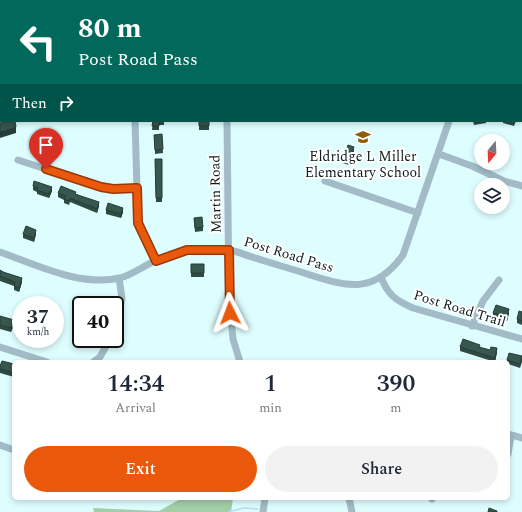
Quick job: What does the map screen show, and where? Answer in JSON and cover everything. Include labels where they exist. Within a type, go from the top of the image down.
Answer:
[{"type":"street","points":[[134,122],[138,223],[156,261]]},
{"type":"street","name":"Martin Road","points":[[227,122],[231,327],[239,360]]},
{"type":"street","name":"Post Road Pass","points":[[0,252],[65,274],[100,281],[118,278],[156,261],[187,250],[229,250],[348,286],[363,284],[381,277],[394,268],[403,255],[450,122]]},
{"type":"street","points":[[438,154],[472,166],[504,181],[522,186]]},
{"type":"street","points":[[18,160],[101,187],[113,189],[137,188]]},
{"type":"street","points":[[325,181],[418,213]]},
{"type":"street","name":"Post Road Trail","points":[[381,277],[386,290],[397,302],[472,326],[522,339]]},
{"type":"street","points":[[118,278],[122,296]]},
{"type":"street","points":[[472,326],[483,301],[499,280]]},
{"type":"street","points":[[0,347],[41,360]]},
{"type":"street","points":[[96,360],[100,357],[105,348]]},
{"type":"street","points":[[510,435],[522,438]]},
{"type":"street","points":[[0,446],[12,449]]},
{"type":"street","points":[[263,512],[266,500]]},
{"type":"street","points":[[350,500],[352,512]]},
{"type":"green space","points":[[178,500],[233,500],[231,512],[94,512],[93,508],[159,511]]},
{"type":"building","points":[[15,122],[16,127],[0,132],[0,123]]},
{"type":"building","points":[[153,122],[159,122],[159,126],[152,126]]},
{"type":"building","points":[[199,122],[209,122],[209,126],[199,126]]},
{"type":"building","points":[[162,134],[163,149],[155,150],[154,135]]},
{"type":"building","points":[[348,145],[354,147],[349,161],[343,159]]},
{"type":"building","points":[[155,159],[162,159],[162,198],[156,198]]},
{"type":"building","points":[[34,181],[52,187],[49,194],[37,190],[38,188],[33,186]]},
{"type":"building","points":[[61,186],[76,192],[75,194],[99,202],[97,209],[70,198],[69,201],[64,199],[66,196],[58,193]]},
{"type":"building","points":[[108,203],[123,208],[121,214],[106,210]]},
{"type":"building","points":[[202,217],[203,227],[195,228],[194,218]]},
{"type":"building","points":[[26,226],[36,230],[34,238],[23,234]]},
{"type":"building","points":[[191,264],[204,264],[204,273],[191,273]]},
{"type":"building","points":[[0,270],[22,278],[19,288],[14,286],[15,282],[0,276]]},
{"type":"building","points":[[496,305],[509,309],[507,317],[493,313]]},
{"type":"building","points":[[519,311],[522,312],[522,321],[517,319]]},
{"type":"building","points":[[0,316],[12,319],[11,328],[0,325]]},
{"type":"building","points":[[463,339],[480,345],[479,347],[490,350],[491,347],[497,348],[495,358],[460,347]]},
{"type":"building","points":[[509,353],[522,356],[520,364],[507,360]]},
{"type":"building","points":[[2,361],[12,364],[12,372],[0,369]]},
{"type":"building","points":[[489,508],[497,511],[497,512],[488,512]]},
{"type":"waterway","points":[[228,512],[244,508],[258,509]]},
{"type":"place","name":"Eldridge L Miller Elementary School","points":[[363,137]]},
{"type":"route","points":[[46,169],[101,187],[113,189],[137,188],[138,223],[156,261],[187,250],[229,250],[230,313]]}]
